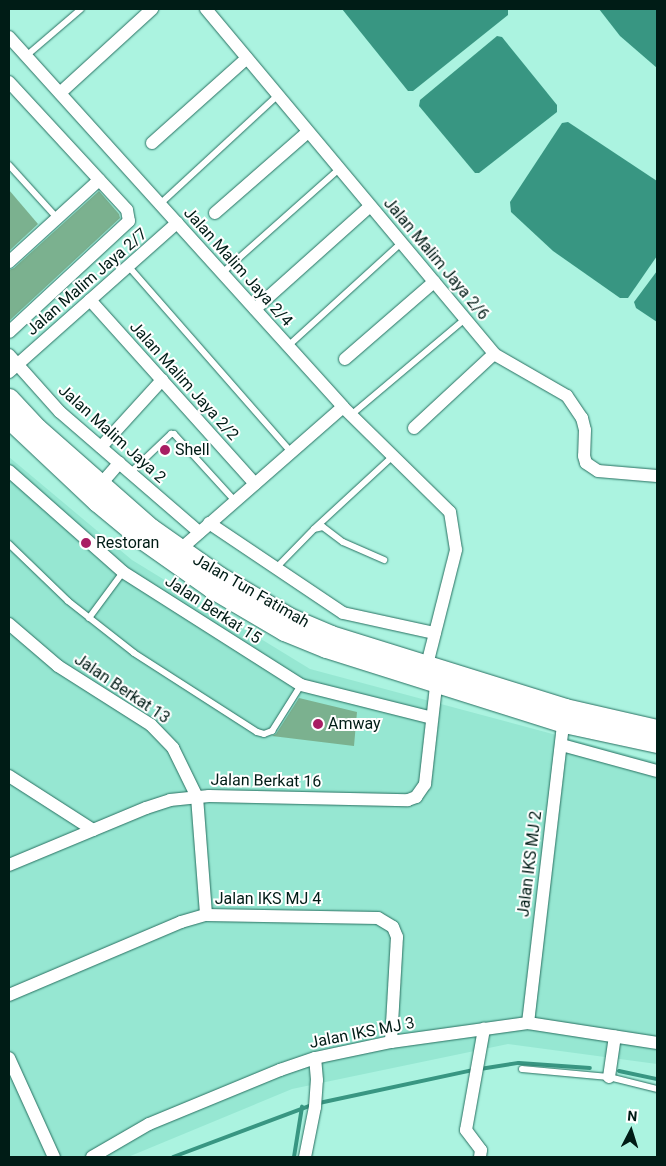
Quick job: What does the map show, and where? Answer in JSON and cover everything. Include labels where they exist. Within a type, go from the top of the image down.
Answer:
[{"type":"main road","name":"Jalan Tun Fatimah","points":[[9,398],[37,428],[151,528],[175,554]]},
{"type":"main road","name":"Jalan Tun Fatimah","points":[[9,419],[97,502],[175,554],[219,576],[292,618],[331,636],[434,672],[564,716],[657,743]]},
{"type":"main road","name":"Jalan Tun Fatimah","points":[[564,716],[657,729]]},
{"type":"street","points":[[60,93],[152,9]]},
{"type":"street","name":"Jalan Malim Jaya 2/6","points":[[206,9],[494,354],[567,396],[582,418],[586,430],[584,456],[591,466],[598,471],[657,476]]},
{"type":"street","name":"Jalan Malim Jaya 2/4","points":[[9,37],[347,411],[450,512]]},
{"type":"street","points":[[152,143],[247,58]]},
{"type":"street","points":[[9,82],[127,210],[129,221],[126,226],[9,332]]},
{"type":"street","points":[[215,213],[308,132]]},
{"type":"street","points":[[9,262],[99,180]]},
{"type":"street","points":[[255,309],[370,206]]},
{"type":"street","name":"Jalan Malim Jaya 2/7","points":[[11,364],[90,300],[177,224]]},
{"type":"street","points":[[345,359],[434,282]]},
{"type":"street","name":"Jalan Malim Jaya 2/2","points":[[90,300],[255,484]]},
{"type":"street","points":[[414,428],[494,354]]},
{"type":"street","name":"Jalan Malim Jaya 2","points":[[11,364],[49,402],[199,532]]},
{"type":"street","points":[[101,448],[162,380]]},
{"type":"street","points":[[175,554],[291,452],[347,411]]},
{"type":"street","points":[[100,484],[119,463]]},
{"type":"street","name":"Jalan Berkat 15","points":[[9,470],[123,572],[301,685],[432,718]]},
{"type":"street","name":"Jalan Berkat 16","points":[[9,865],[158,804],[197,796],[408,800],[416,797],[425,784],[432,718],[434,633],[456,550],[450,512]]},
{"type":"street","points":[[209,523],[343,613],[434,633]]},
{"type":"street","name":"Jalan Berkat 13","points":[[9,624],[58,666],[160,732],[173,748],[197,796]]},
{"type":"street","name":"Jalan IKS MJ 2","points":[[528,1023],[564,716]]},
{"type":"street","points":[[562,745],[657,771]]},
{"type":"street","points":[[9,776],[93,830]]},
{"type":"street","points":[[197,796],[206,915]]},
{"type":"street","name":"Jalan IKS MJ 4","points":[[9,995],[181,922],[206,915],[352,916],[378,918],[386,920],[393,926],[397,937],[391,1042]]},
{"type":"street","name":"Jalan IKS MJ 3","points":[[100,1155],[158,1120],[244,1084],[315,1058],[391,1042],[528,1023],[657,1043]]},
{"type":"street","points":[[480,1157],[481,1150],[466,1130],[484,1029]]},
{"type":"street","points":[[609,1077],[615,1036]]},
{"type":"street","points":[[9,1058],[54,1157]]},
{"type":"street","points":[[305,1157],[315,1108],[317,1080],[315,1058]]},
{"type":"lane","points":[[26,56],[81,9]]},
{"type":"lane","points":[[160,204],[278,95]]},
{"type":"lane","points":[[9,165],[57,218]]},
{"type":"lane","points":[[222,273],[339,168]]},
{"type":"lane","points":[[288,346],[401,243]]},
{"type":"lane","points":[[129,267],[291,452]]},
{"type":"lane","points":[[347,411],[465,319]]},
{"type":"lane","points":[[130,473],[171,434],[174,434],[235,501]]},
{"type":"lane","points":[[276,568],[314,529],[393,456]]},
{"type":"lane","points":[[314,529],[323,527],[342,542],[384,560]]},
{"type":"lane","points":[[9,544],[68,601],[134,653],[257,732],[264,734],[272,731],[301,685]]},
{"type":"lane","points":[[89,618],[123,572]]},
{"type":"lane","points":[[522,1068],[609,1077],[657,1089]]},
{"type":"shaded area","points":[[342,9],[508,9],[508,15],[413,91],[408,91]]},
{"type":"shaded area","points":[[599,9],[657,9],[657,68],[620,36]]},
{"type":"shaded area","points":[[497,36],[502,37],[557,105],[557,112],[479,173],[475,173],[419,106],[420,100]]},
{"type":"shaded area","points":[[568,122],[657,181],[657,256],[628,298],[620,298],[553,251],[511,212],[510,202],[562,123]]},
{"type":"shaded area","points":[[657,271],[657,322],[636,308],[634,302]]},
{"type":"shaded area","points":[[9,457],[132,560],[310,669],[657,762],[657,1064],[508,1044],[292,1089],[128,1157],[9,1157]]},
{"type":"building","points":[[9,190],[38,224],[9,251]]},
{"type":"building","points":[[99,191],[119,214],[120,218],[9,321],[9,270],[14,268]]},
{"type":"building","name":"Amway","points":[[299,698],[357,712],[354,746],[272,736],[276,734]]},
{"type":"waterway","points":[[480,1069],[519,1063],[590,1068]]},
{"type":"waterway","points":[[319,1103],[473,1070]]},
{"type":"waterway","points":[[619,1071],[657,1079]]},
{"type":"waterway","points":[[173,1157],[312,1105]]},
{"type":"waterway","points":[[294,1157],[302,1107]]},
{"type":"place","name":"Shell","points":[[165,450]]},
{"type":"place","name":"Restoran","points":[[86,543]]},
{"type":"place","name":"Amway","points":[[318,724]]}]
